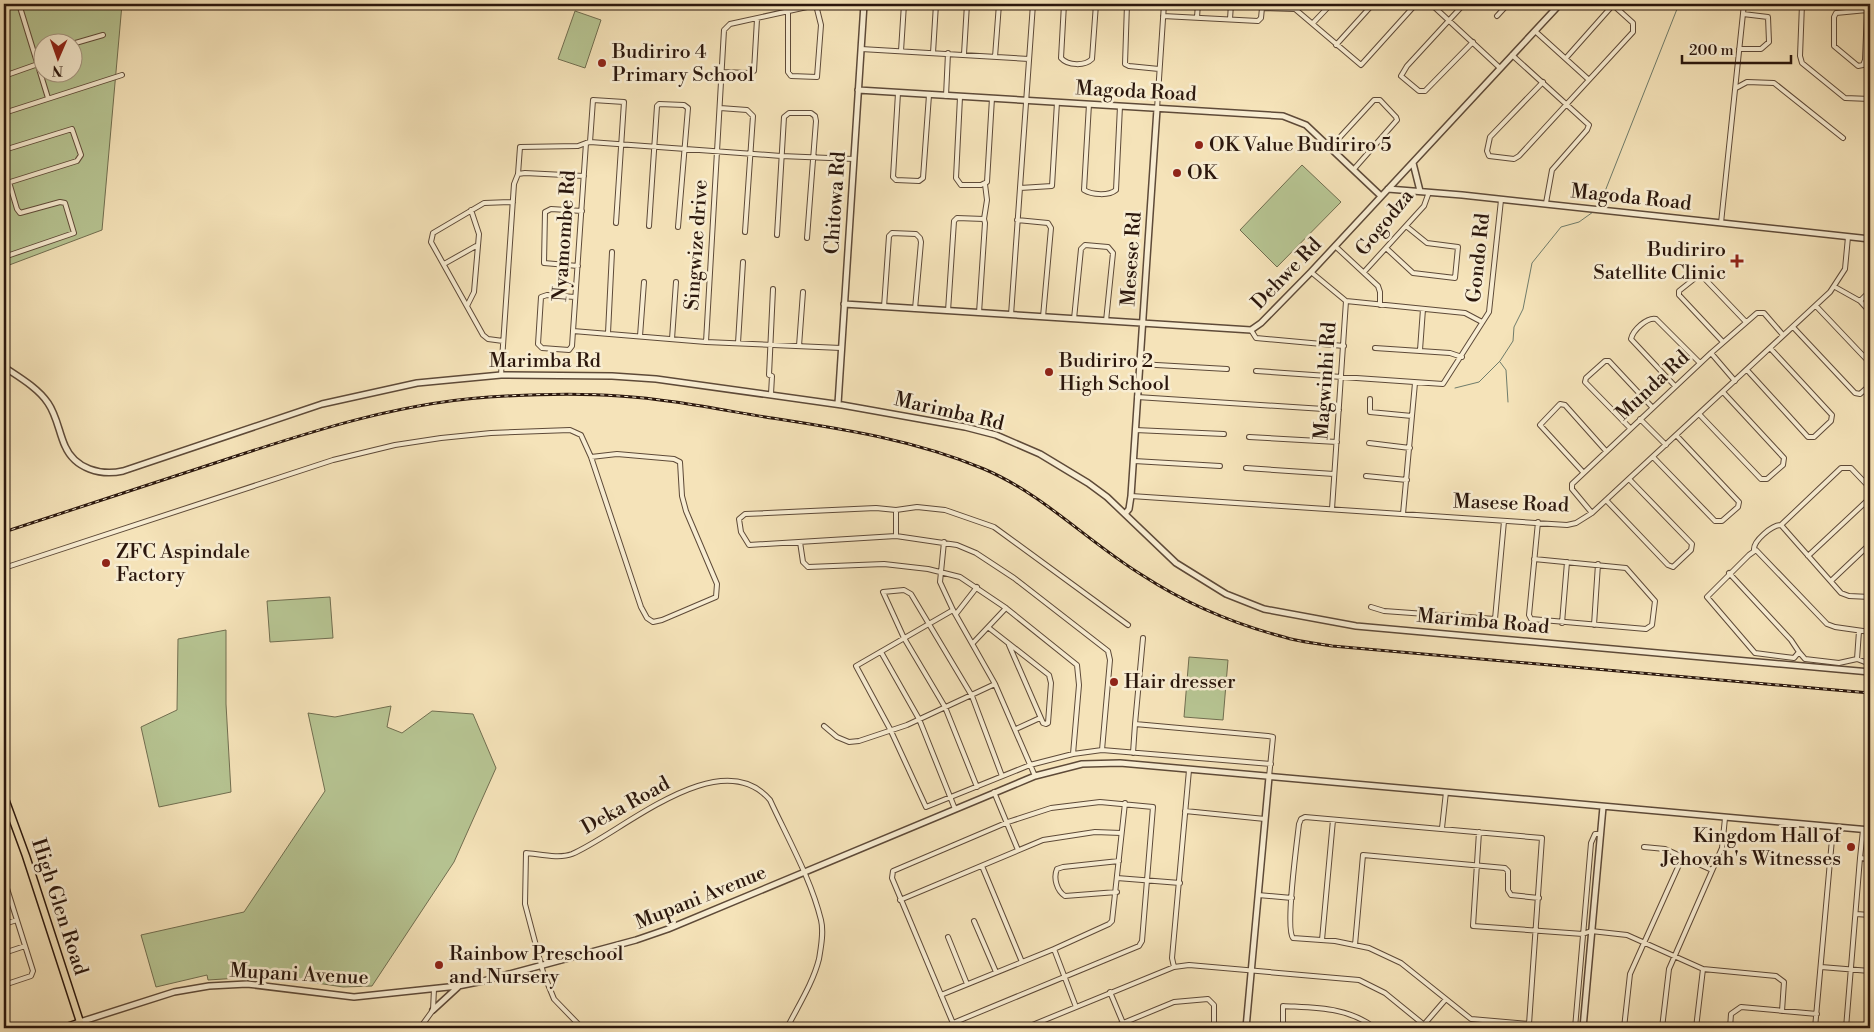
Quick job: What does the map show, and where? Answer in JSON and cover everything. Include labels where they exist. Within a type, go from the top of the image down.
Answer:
[{"type":"main road","name":"High Glen Road","points":[[4,796],[26,856],[81,1025]]},
{"type":"main road","points":[[62,1028],[81,1025]]},
{"type":"street","points":[[19,4],[32,45]]},
{"type":"street","points":[[901,51],[904,4]]},
{"type":"street","points":[[933,52],[936,4]]},
{"type":"street","points":[[964,54],[967,4]]},
{"type":"street","points":[[995,56],[999,4]]},
{"type":"street","points":[[1011,315],[1033,4]]},
{"type":"street","points":[[1064,4],[1061,58],[1068,63],[1084,64],[1092,59],[1096,4]]},
{"type":"street","points":[[1127,4],[1125,64],[1159,69]]},
{"type":"street","name":"Mesese Rd","points":[[1125,514],[1129,509],[1132,496],[1139,364],[1164,4]]},
{"type":"street","points":[[1197,17],[1198,4]]},
{"type":"street","points":[[1230,19],[1231,4]]},
{"type":"street","points":[[1295,9],[1296,4]]},
{"type":"street","points":[[1313,23],[1331,4]]},
{"type":"street","points":[[1336,45],[1373,4]]},
{"type":"street","points":[[1164,16],[1258,21],[1261,18],[1262,6],[1295,9],[1359,65],[1362,65],[1416,4]]},
{"type":"street","points":[[1430,4],[1500,68]]},
{"type":"street","points":[[1464,4],[1404,69],[1401,76],[1419,91],[1425,91],[1473,42]]},
{"type":"street","points":[[1497,16],[1508,4]]},
{"type":"street","name":"Dehwe Rd","points":[[844,304],[1250,330],[1262,323],[1311,272],[1560,4]]},
{"type":"street","points":[[1543,82],[1490,137],[1487,151],[1489,156],[1507,159],[1517,158],[1634,29],[1633,23],[1613,4],[1566,58]]},
{"type":"street","points":[[1721,223],[1744,4]]},
{"type":"street","points":[[1802,4],[1800,56],[1802,63],[1845,98],[1869,99],[1867,176]]},
{"type":"street","points":[[1867,4],[1867,10],[1864,63],[1858,66],[1834,46],[1834,17],[1840,11],[1867,10]]},
{"type":"street","points":[[788,11],[788,72],[791,76],[817,77],[821,25],[816,5]]},
{"type":"street","points":[[722,72],[749,73],[754,71],[757,18],[816,5],[864,5]]},
{"type":"street","name":"Chitowa Rd","points":[[838,404],[864,5]]},
{"type":"street","points":[[1739,49],[1761,49],[1768,42],[1768,17],[1743,14]]},
{"type":"street","name":"Singwize drive","points":[[706,342],[724,30],[727,25],[757,18]]},
{"type":"street","points":[[1535,31],[1588,79]]},
{"type":"street","points":[[82,41],[104,35]]},
{"type":"street","points":[[861,49],[1029,59]]},
{"type":"street","points":[[946,96],[948,53]]},
{"type":"street","points":[[1512,55],[1587,121],[1589,127],[1552,170],[1546,204]]},
{"type":"street","points":[[4,64],[5,75],[32,66]]},
{"type":"street","points":[[4,113],[122,75]]},
{"type":"street","points":[[43,82],[48,98]]},
{"type":"street","points":[[1736,88],[1746,82],[1774,83],[1843,138]]},
{"type":"street","name":"Magoda Road","points":[[858,90],[1292,118],[1306,125],[1381,196]]},
{"type":"street","points":[[898,93],[893,177],[896,180],[920,181],[923,178],[929,95]]},
{"type":"street","points":[[960,96],[957,182],[961,185],[985,184]]},
{"type":"street","points":[[979,313],[984,219],[988,200],[985,184],[992,98]]},
{"type":"street","name":"Nyamombe Rd","points":[[622,144],[624,102],[595,99],[592,102],[584,176],[573,331],[706,342],[841,348]]},
{"type":"street","points":[[1330,148],[1374,100],[1380,100],[1397,120],[1354,169]]},
{"type":"street","points":[[1020,188],[1052,186],[1057,102]]},
{"type":"street","points":[[649,226],[657,106],[659,104],[684,105],[688,108],[678,227]]},
{"type":"street","points":[[1089,104],[1084,190],[1110,194],[1116,190],[1120,106]]},
{"type":"street","points":[[720,108],[747,110],[752,113],[745,232]]},
{"type":"street","points":[[777,235],[784,115],[813,114],[816,117],[807,238]]},
{"type":"street","points":[[4,150],[72,129],[81,155],[77,161],[4,184]]},
{"type":"street","points":[[500,375],[513,202],[520,148],[578,146],[588,142],[750,152],[781,156],[854,159]]},
{"type":"street","points":[[616,223],[622,144]]},
{"type":"street","points":[[1413,163],[1420,190]]},
{"type":"street","points":[[518,174],[584,176]]},
{"type":"street","points":[[4,256],[74,234],[65,203],[60,202],[20,213],[9,182]]},
{"type":"street","name":"Magoda Road","points":[[1388,189],[1420,190],[1870,239]]},
{"type":"street","name":"Gogodza","points":[[1364,272],[1424,206],[1429,192]]},
{"type":"street","name":"Gondo Rd","points":[[1256,371],[1415,384],[1444,384],[1482,322],[1487,317],[1490,308],[1501,200]]},
{"type":"street","points":[[503,341],[486,338],[431,242],[432,234],[471,210],[488,202],[513,202]]},
{"type":"street","points":[[578,266],[544,263],[545,212],[550,209],[582,211]]},
{"type":"street","points":[[467,306],[474,292],[478,228],[471,210]]},
{"type":"street","points":[[948,311],[954,221],[957,218],[984,219]]},
{"type":"street","points":[[1017,220],[1048,223],[1050,226],[1043,317]]},
{"type":"street","points":[[1386,248],[1411,273],[1455,278],[1458,248],[1427,243],[1406,226]]},
{"type":"street","points":[[884,307],[888,236],[892,233],[916,234],[921,242],[915,309]]},
{"type":"street","name":"Masese Road","points":[[1132,496],[1571,524],[1592,513],[1835,287],[1845,270],[1848,237]]},
{"type":"street","points":[[444,264],[476,246]]},
{"type":"street","points":[[1074,319],[1080,252],[1084,246],[1093,246],[1108,247],[1113,251],[1106,321]]},
{"type":"street","points":[[1335,246],[1379,288],[1380,305]]},
{"type":"street","points":[[608,333],[612,252]]},
{"type":"street","points":[[738,343],[743,262]]},
{"type":"street","name":"Magwinhi Rd","points":[[1311,272],[1346,301],[1332,508]]},
{"type":"street","points":[[1723,342],[1678,295],[1679,291],[1694,277],[1700,276],[1704,278],[1746,322]]},
{"type":"street","points":[[640,336],[644,282]]},
{"type":"street","points":[[672,339],[676,282]]},
{"type":"street","points":[[1835,287],[1860,301],[1870,312]]},
{"type":"street","points":[[771,394],[772,376],[769,375],[773,288]]},
{"type":"street","points":[[1860,301],[1870,291]]},
{"type":"street","points":[[798,346],[804,292]]},
{"type":"street","points":[[573,331],[572,346],[569,350],[542,348],[538,344],[541,297],[547,295],[575,297]]},
{"type":"street","points":[[1346,301],[1465,313],[1482,322]]},
{"type":"street","points":[[1816,306],[1870,363]]},
{"type":"street","points":[[1420,350],[1423,309]]},
{"type":"street","name":"Munda Rd","points":[[1592,513],[1571,486],[1583,472],[1652,407],[1757,313],[1763,312],[1783,336]]},
{"type":"street","points":[[1675,386],[1631,339],[1632,335],[1643,324],[1650,318],[1656,319],[1700,363]]},
{"type":"street","points":[[1792,327],[1855,393],[1860,394],[1870,385]]},
{"type":"street","points":[[1250,330],[1256,338],[1344,346]]},
{"type":"street","points":[[1375,348],[1420,350],[1462,356]]},
{"type":"street","points":[[1747,370],[1808,437],[1814,437],[1820,432],[1831,421],[1832,415],[1770,348]]},
{"type":"street","points":[[1711,353],[1735,380]]},
{"type":"street","points":[[1630,428],[1586,382],[1586,378],[1604,361],[1609,361],[1652,407]]},
{"type":"street","points":[[1139,364],[1227,369]]},
{"type":"street","name":"Marimba Rd","points":[[4,367],[34,389],[49,405],[66,448],[75,460],[89,470],[106,473],[123,471],[322,404],[373,391],[451,378],[500,375],[612,376],[696,383],[838,404],[965,427],[996,435],[1040,454],[1070,471],[1102,493],[1125,514]]},
{"type":"street","points":[[1403,514],[1408,480],[1415,384]]},
{"type":"street","points":[[1699,414],[1761,479],[1767,479],[1783,465],[1784,458],[1722,392]]},
{"type":"street","points":[[1138,397],[1339,410]]},
{"type":"street","points":[[1370,399],[1370,412],[1412,416]]},
{"type":"street","points":[[1583,472],[1540,425],[1560,404],[1565,405],[1606,451]]},
{"type":"street","points":[[1640,419],[1666,445]]},
{"type":"street","points":[[4,568],[333,460],[395,445],[491,433],[570,430],[581,435],[591,457],[641,607],[647,618],[653,622],[662,620],[716,596],[717,584],[686,511],[682,496],[680,462],[674,459],[617,454],[591,457]]},
{"type":"street","points":[[1136,430],[1224,434]]},
{"type":"street","points":[[1653,457],[1715,522],[1722,522],[1738,507],[1739,502],[1676,435]]},
{"type":"street","points":[[1249,438],[1337,442]]},
{"type":"street","points":[[1369,443],[1410,448]]},
{"type":"street","points":[[1134,461],[1220,466]]},
{"type":"street","points":[[1246,468],[1334,474]]},
{"type":"street","points":[[1799,652],[1794,658],[1755,653],[1710,603],[1707,599],[1708,593],[1754,550],[1755,544],[1775,526],[1781,525],[1841,468],[1851,468],[1870,488]]},
{"type":"street","points":[[1366,476],[1408,480]]},
{"type":"street","points":[[1606,500],[1668,565],[1673,566],[1691,550],[1692,544],[1629,479]]},
{"type":"street","points":[[1808,556],[1870,498]]},
{"type":"street","points":[[1102,750],[1110,660],[1106,649],[1042,598],[983,556],[968,549],[944,542],[896,536],[748,545],[739,519],[745,514],[876,508],[896,510],[917,507],[945,510],[994,527],[1128,625]]},
{"type":"street","points":[[896,510],[896,536]]},
{"type":"street","name":"Marimba Road","points":[[1125,514],[1166,556],[1197,577],[1244,603],[1294,616],[1356,626],[1870,672]]},
{"type":"street","points":[[1371,607],[1384,612],[1432,613],[1495,619],[1504,521]]},
{"type":"street","points":[[1534,559],[1626,568],[1650,594],[1655,603],[1653,623],[1648,628],[1562,623],[1533,620],[1530,618],[1534,559],[1538,522]]},
{"type":"street","points":[[1781,525],[1845,595],[1870,596]]},
{"type":"street","points":[[800,542],[803,562],[808,567],[884,564],[940,571],[963,578],[1006,608],[1077,665],[1078,686],[1074,754]]},
{"type":"street","points":[[944,542],[940,582],[953,610],[996,684],[1034,776]]},
{"type":"street","points":[[1832,580],[1870,544]]},
{"type":"street","points":[[1754,550],[1762,554],[1828,624],[1870,632]]},
{"type":"street","points":[[1562,623],[1567,562]]},
{"type":"street","points":[[1594,625],[1598,564]]},
{"type":"street","points":[[1730,573],[1792,640],[1805,659],[1839,663],[1857,659],[1870,664]]},
{"type":"street","points":[[956,614],[977,587]]},
{"type":"street","points":[[977,786],[945,707],[904,638],[883,592],[904,590],[909,592],[972,696],[1002,776]]},
{"type":"street","points":[[973,643],[1006,608]]},
{"type":"street","points":[[953,610],[857,664],[856,667],[890,729],[924,805],[928,807],[1030,765],[1074,754],[1102,750],[1271,764]]},
{"type":"street","points":[[989,628],[1049,675],[1051,683],[1048,723],[1042,724],[1009,645]]},
{"type":"street","points":[[1857,659],[1859,631]]},
{"type":"street","points":[[1133,753],[1143,638]]},
{"type":"street","points":[[881,652],[919,719],[955,809]]},
{"type":"street","points":[[824,726],[838,737],[849,742],[858,741],[919,719],[996,684]]},
{"type":"street","points":[[1016,729],[1040,718]]},
{"type":"street","points":[[1135,724],[1273,737],[1246,1028]]},
{"type":"street","name":"Mupani Avenue","points":[[81,1025],[174,992],[209,986],[247,984],[354,997],[458,986],[542,966],[636,940],[668,929],[993,792],[1054,769],[1091,763],[1120,763],[1870,830]]},
{"type":"street","points":[[1174,967],[1172,958],[1189,770]]},
{"type":"street","name":"Deka Road","points":[[542,966],[526,904],[526,853],[570,855],[646,810],[685,791],[709,784],[731,782],[748,784],[763,792],[770,800],[803,873]]},
{"type":"street","points":[[993,792],[1008,822],[1018,850]]},
{"type":"street","points":[[1442,828],[1446,792]]},
{"type":"street","points":[[953,1023],[1139,946],[1142,941],[1154,809],[1148,805],[1100,802],[1066,805],[1038,811],[893,871],[892,878],[900,900],[955,1028]]},
{"type":"street","points":[[941,995],[1054,949],[1109,924],[1114,917],[1125,803]]},
{"type":"street","points":[[1583,1028],[1603,807]]},
{"type":"street","points":[[1185,811],[1265,819]]},
{"type":"street","points":[[1305,817],[1442,828],[1542,838],[1529,1024],[1473,1020],[1401,963],[1369,948],[1355,944],[1294,938],[1291,936],[1292,898],[1300,821],[1305,817]]},
{"type":"street","points":[[1662,1028],[1668,973],[1722,845],[1725,818]]},
{"type":"street","points":[[1322,940],[1333,820]]},
{"type":"street","points":[[1815,1028],[1833,828]]},
{"type":"street","points":[[1863,830],[1846,1027],[1870,1028]]},
{"type":"street","points":[[900,900],[1043,840],[1095,832],[1121,833]]},
{"type":"street","points":[[1479,832],[1472,925],[1583,934],[1591,931],[1622,934],[1675,955],[1703,969],[1780,977],[1784,982],[1782,1011]]},
{"type":"street","points":[[1575,1028],[1591,839],[1595,834],[1602,834]]},
{"type":"street","points":[[1644,847],[1665,849],[1712,870]]},
{"type":"street","points":[[1355,944],[1363,855],[1505,868],[1508,871],[1508,890],[1511,895],[1539,898]]},
{"type":"street","points":[[1624,1028],[1630,974],[1683,856]]},
{"type":"street","points":[[1860,858],[1870,859]]},
{"type":"street","points":[[1117,892],[1065,896],[1061,894],[1055,876],[1058,869],[1063,866],[1118,861]]},
{"type":"street","points":[[982,866],[1022,962]]},
{"type":"street","points":[[787,1028],[811,982],[818,960],[822,933],[822,921],[803,873]]},
{"type":"street","points":[[1117,878],[1180,883]]},
{"type":"street","points":[[4,879],[6,892],[17,920],[33,974],[4,985]]},
{"type":"street","points":[[1258,895],[1292,898]]},
{"type":"street","points":[[1856,914],[1870,915]]},
{"type":"street","points":[[4,924],[17,920]]},
{"type":"street","points":[[974,921],[996,972]]},
{"type":"street","points":[[948,937],[967,984]]},
{"type":"street","points":[[4,953],[25,946]]},
{"type":"street","points":[[1054,949],[1076,1007]]},
{"type":"street","points":[[1025,1028],[1174,967],[1189,964],[1358,980],[1385,993],[1422,1026],[1428,1028]]},
{"type":"street","points":[[542,966],[554,999],[582,1028]]},
{"type":"street","points":[[1821,967],[1870,971]]},
{"type":"street","points":[[1696,1028],[1703,969]]},
{"type":"street","points":[[420,1028],[433,1010],[458,986]]},
{"type":"street","points":[[433,1010],[434,989]]},
{"type":"street","points":[[1110,992],[1123,1024]]},
{"type":"street","points":[[1111,1028],[1174,1002],[1208,999],[1214,1005],[1214,1028]]},
{"type":"street","points":[[1422,1026],[1446,999]]},
{"type":"street","points":[[1283,1028],[1283,1006],[1348,1013],[1364,1020],[1375,1028]]},
{"type":"street","points":[[1730,1028],[1731,1014],[1736,1008],[1817,1014]]},
{"type":"green space","points":[[4,4],[122,4],[102,230],[4,267]]},
{"type":"green space","points":[[575,11],[601,20],[585,68],[558,59]]},
{"type":"green space","points":[[1302,165],[1341,202],[1277,267],[1240,230]]},
{"type":"green space","points":[[330,597],[333,638],[270,642],[267,601]]},
{"type":"green space","points":[[226,630],[226,704],[231,792],[159,807],[141,727],[177,710],[178,639]]},
{"type":"green space","points":[[1189,657],[1228,660],[1223,720],[1184,717]]},
{"type":"green space","points":[[391,706],[387,727],[402,733],[432,711],[473,714],[496,768],[454,862],[372,986],[343,987],[271,976],[208,980],[207,975],[156,987],[141,935],[244,912],[325,791],[308,713],[335,717]]},
{"type":"waterway","points":[[1600,204],[1679,4]]},
{"type":"waterway","points":[[1455,388],[1479,382],[1500,361],[1513,341],[1514,327],[1523,309],[1532,263],[1561,227],[1579,222],[1593,212]]},
{"type":"waterway","points":[[1500,362],[1506,370],[1508,402]]},
{"type":"railway","points":[[4,532],[289,439],[396,410],[469,399],[506,396],[576,394],[637,397],[876,436],[930,450],[984,469],[1026,491],[1122,562],[1175,595],[1228,619],[1290,639],[1332,646],[1870,693]]},
{"type":"place","name":"Budiriro 4 Primary School","points":[[602,63]]},
{"type":"place","name":"OK Value Budiriro 5","points":[[1199,145]]},
{"type":"place","name":"OK","points":[[1177,173]]},
{"type":"place","name":"Budiriro Satellite Clinic","points":[[1737,261]]},
{"type":"place","name":"Budiriro 2 High School","points":[[1049,372]]},
{"type":"place","name":"ZFC Aspindale Factory","points":[[106,563]]},
{"type":"place","name":"Hair dresser","points":[[1114,682]]},
{"type":"place","name":"Kingdom Hall of Jehovah's Witnesses","points":[[1851,847]]},
{"type":"place","name":"Rainbow Preschool and Nursery","points":[[439,965]]}]
